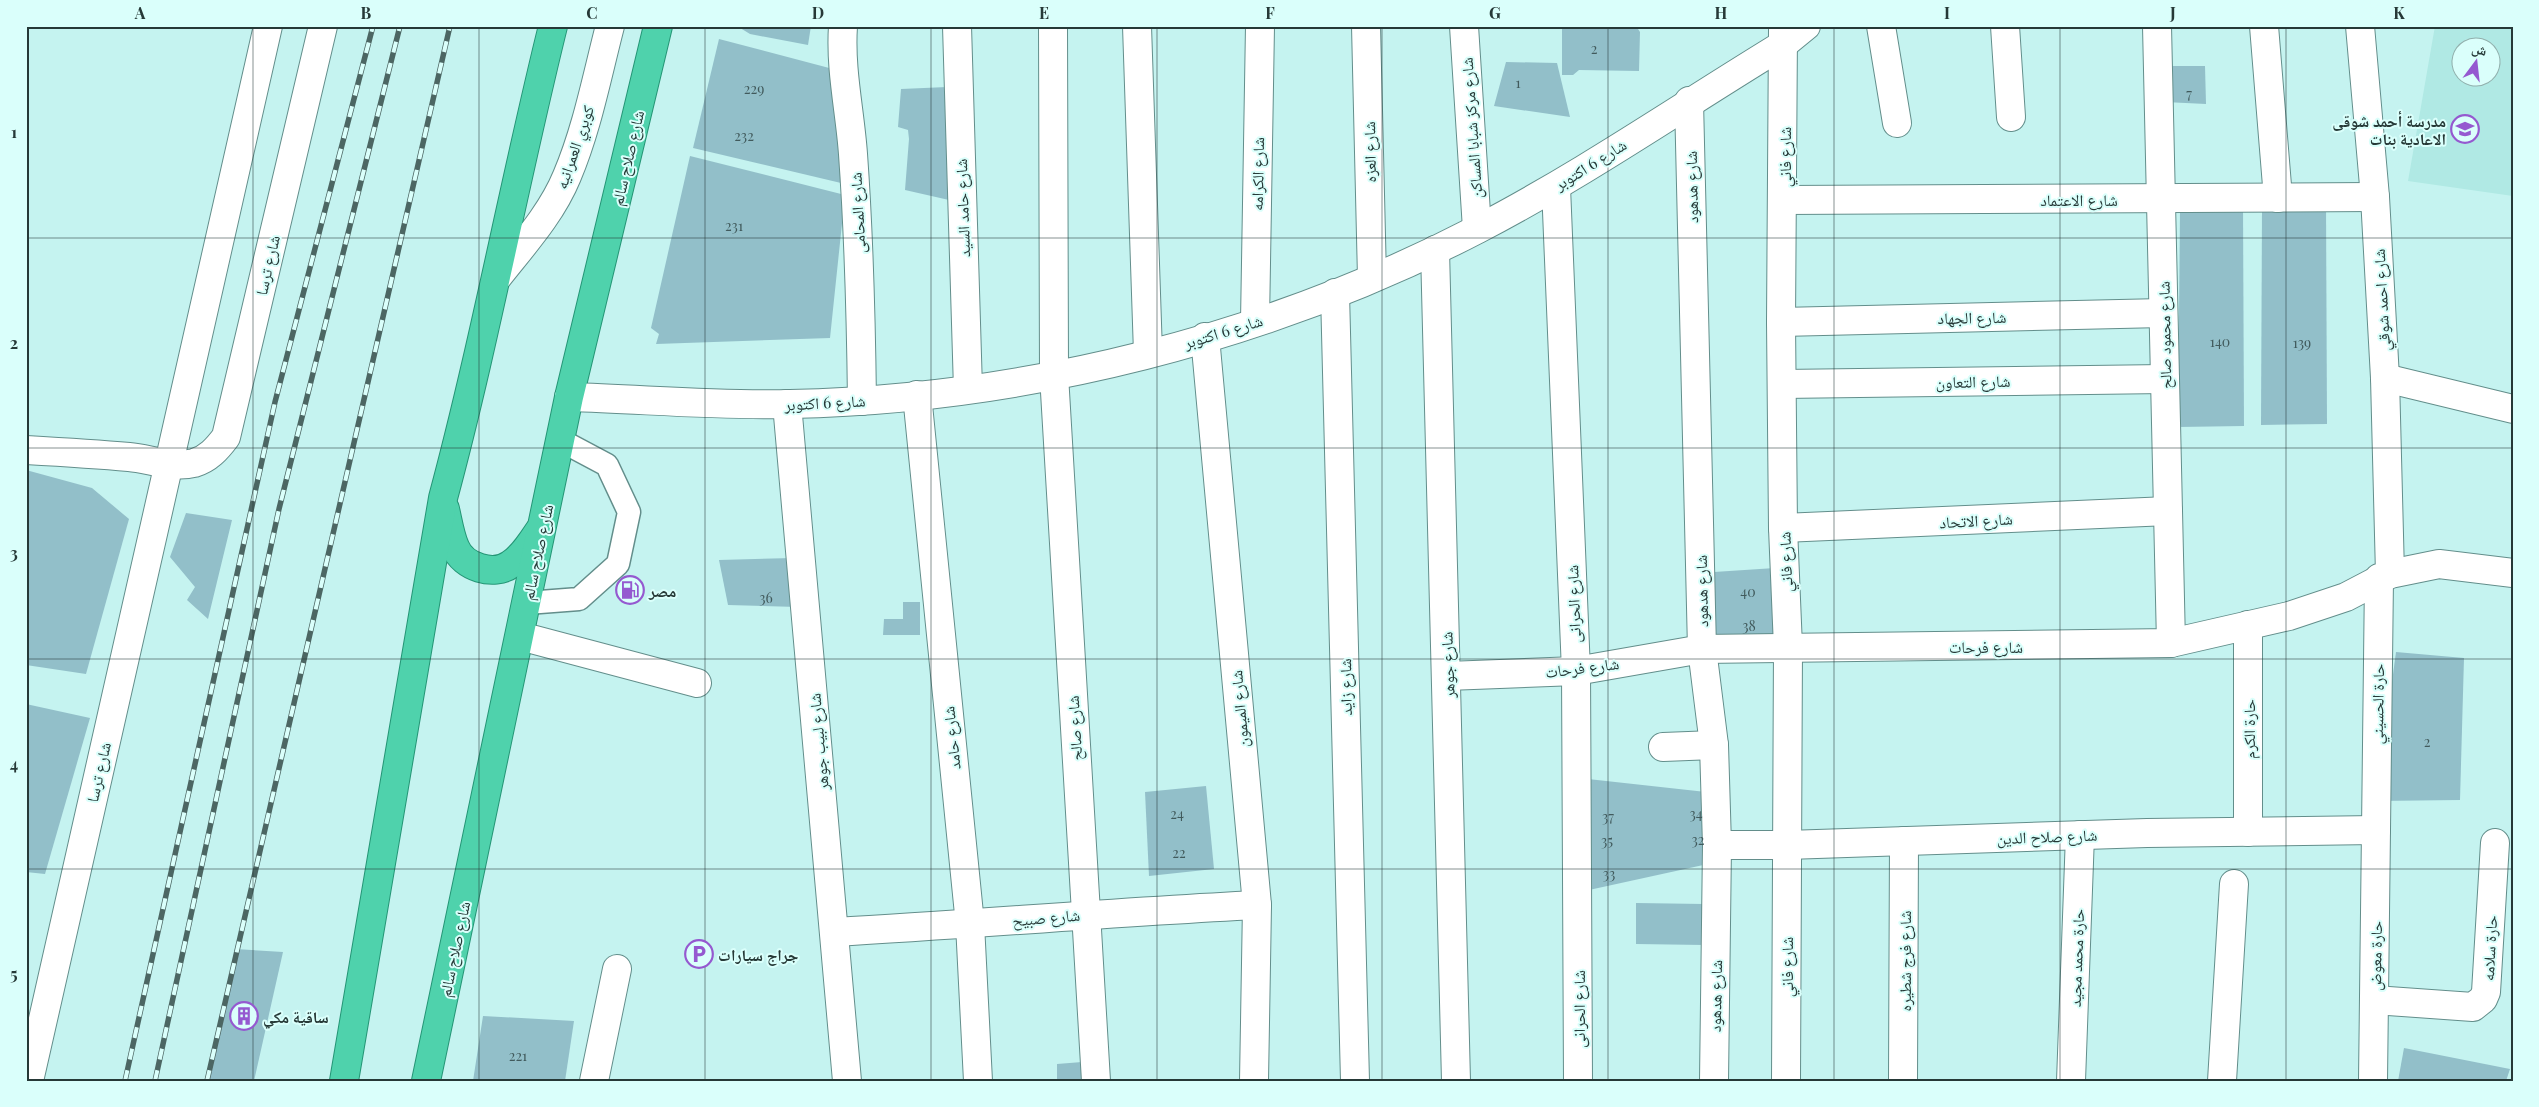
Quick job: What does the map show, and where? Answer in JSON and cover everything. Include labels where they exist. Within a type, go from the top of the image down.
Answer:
[{"type":"highway","points":[[344,1081],[443,498],[496,279],[529,123],[553,26]]},
{"type":"highway","name":"شارع صلاح سالم","points":[[426,1081],[569,397],[658,26]]},
{"type":"highway","points":[[443,498],[455,549],[470,565],[490,571],[510,566],[525,551],[543,525]]},
{"type":"street","name":"شارع ترسا","points":[[29,1081],[268,26]]},
{"type":"street","name":"شارع ترسا","points":[[168,463],[193,463],[206,458],[217,449],[226,437],[323,26]]},
{"type":"street","name":"كوبري العمرانيه","points":[[496,279],[545,218],[567,177],[585,125],[610,26]]},
{"type":"street","name":"شارع المحامى","points":[[843,26],[844,84],[851,129],[857,217],[862,401]]},
{"type":"street","name":"شارع حامد السيد","points":[[957,26],[968,389]]},
{"type":"street","name":"شارع صالح","points":[[1053,26],[1054,374],[1096,1081]]},
{"type":"street","points":[[1136,26],[1148,353]]},
{"type":"street","name":"شارع الكرامه","points":[[1255,322],[1260,26]]},
{"type":"street","name":"شارع العزه","points":[[1366,26],[1372,278]]},
{"type":"street","name":"شارع مركز شبابا المساكن","points":[[1464,26],[1477,229]]},
{"type":"street","name":"شارع 6 اكتوبر","points":[[569,397],[787,404],[862,401],[968,389],[1054,374],[1148,353],[1205,337],[1255,322],[1372,278],[1477,229],[1556,187],[1689,101],[1784,35],[1806,26]]},
{"type":"street","points":[[1881,26],[1897,123]]},
{"type":"street","points":[[2005,26],[2011,117]]},
{"type":"street","name":"شارع محمود صالح","points":[[2157,26],[2171,643]]},
{"type":"street","points":[[2264,26],[2278,198]]},
{"type":"street","name":"شارع احمد شوقي","points":[[2360,26],[2375,198],[2385,378],[2384,576]]},
{"type":"street","name":"شارع فاني","points":[[1784,35],[1781,322],[1788,647],[1786,1081]]},
{"type":"street","name":"شارع هدهود","points":[[1689,101],[1702,649],[1714,745],[1717,845],[1714,1081]]},
{"type":"street","name":"شارع الحرانى","points":[[1556,187],[1576,671],[1578,1081]]},
{"type":"street","name":"شارع الاعتماد","points":[[1783,200],[2375,198]]},
{"type":"street","name":"شارع جوهر","points":[[1435,250],[1456,1081]]},
{"type":"street","name":"شارع زايد","points":[[1336,292],[1355,1081]]},
{"type":"street","name":"شارع الجهاد","points":[[1781,322],[2163,313]]},
{"type":"street","name":"شارع الميمون","points":[[1205,337],[1257,905],[1254,1081]]},
{"type":"street","points":[[2385,378],[2513,409]]},
{"type":"street","name":"شارع التعاون","points":[[1782,384],[2165,379]]},
{"type":"street","name":"شارع حامد","points":[[917,395],[970,924],[978,1081]]},
{"type":"street","name":"شارع لبيب جوهر","points":[[787,404],[835,932],[846,1081]]},
{"type":"street","points":[[26,450],[130,457],[168,463]]},
{"type":"street","name":"شارع الاتحاد","points":[[1784,528],[2168,511]]},
{"type":"street","name":"شارع فرحات","points":[[1447,676],[1576,671],[1702,649],[1732,651],[1788,647],[2171,643],[2289,616],[2346,597],[2384,576],[2439,564],[2513,574]]},
{"type":"street","name":"حارة الحسيني","points":[[2376,830],[2384,576]]},
{"type":"street","name":"حارة الكرم","points":[[2248,625],[2248,832]]},
{"type":"street","points":[[520,636],[697,683]]},
{"type":"street","points":[[1663,747],[1714,745]]},
{"type":"street","name":"شارع صلاح الدين","points":[[1717,845],[1787,845],[2080,835],[2376,830]]},
{"type":"street","name":"حارة معوض","points":[[2373,1081],[2376,830]]},
{"type":"street","name":"حارة محمد مجيد","points":[[2071,1081],[2080,835]]},
{"type":"street","name":"شارع فرج شطيره","points":[[1903,1081],[1904,841]]},
{"type":"street","name":"حارة سلامه","points":[[2374,1000],[2473,1007],[2483,999],[2486,992],[2496,843]]},
{"type":"street","points":[[2222,1081],[2234,884]]},
{"type":"street","name":"شارع صبيح","points":[[835,932],[970,924],[1085,914],[1257,905]]},
{"type":"street","points":[[594,1081],[617,969]]},
{"type":"lane","points":[[526,603],[579,599],[618,564],[629,512],[607,465],[560,440]]},
{"type":"shaded area","name":"مدرسة أحمد شوقى الاعادية بنات","points":[[2435,26],[2513,26],[2513,196],[2408,181]]},
{"type":"building","points":[[737,26],[811,26],[808,45],[750,34]]},
{"type":"building","points":[[1562,26],[1636,26],[1640,32],[1639,71],[1579,70],[1573,75],[1562,75]]},
{"type":"building","points":[[719,39],[833,69],[841,183],[693,148]]},
{"type":"building","points":[[1506,62],[1557,63],[1570,117],[1494,106]]},
{"type":"building","points":[[2165,66],[2205,66],[2206,104],[2165,102]]},
{"type":"building","points":[[947,87],[949,200],[905,190],[908,130],[898,127],[901,89]]},
{"type":"building","points":[[690,156],[845,195],[830,338],[656,344],[659,334],[651,328]]},
{"type":"building","points":[[2326,204],[2327,424],[2261,425],[2262,209]]},
{"type":"building","points":[[2243,206],[2244,426],[2178,427],[2180,211]]},
{"type":"building","points":[[26,470],[92,488],[129,519],[86,674],[26,665]]},
{"type":"building","points":[[186,513],[232,520],[208,619],[187,600],[195,587],[170,557]]},
{"type":"building","points":[[793,558],[798,607],[728,605],[719,560]]},
{"type":"building","points":[[1775,568],[1777,639],[1714,638],[1714,572]]},
{"type":"building","points":[[903,602],[920,602],[920,635],[883,635],[884,619],[903,619]]},
{"type":"building","points":[[2396,652],[2464,658],[2460,800],[2376,801]]},
{"type":"building","points":[[26,704],[90,718],[45,874],[26,872]]},
{"type":"building","points":[[1588,779],[1715,793],[1717,862],[1589,890]]},
{"type":"building","points":[[1206,786],[1214,869],[1149,876],[1145,792]]},
{"type":"building","points":[[1636,903],[1704,904],[1704,945],[1636,944]]},
{"type":"building","name":"ساقية مكي","points":[[235,949],[283,952],[254,1081],[206,1081]]},
{"type":"building","points":[[483,1016],[574,1021],[565,1081],[473,1081]]},
{"type":"building","points":[[2404,1048],[2510,1069],[2506,1081],[2398,1081]]},
{"type":"building","points":[[1082,1062],[1082,1081],[1057,1081],[1057,1064]]},
{"type":"railway","points":[[125,1081],[275,402],[373,26]]},
{"type":"railway","points":[[155,1081],[279,509],[400,26]]},
{"type":"railway","points":[[207,1081],[450,26]]},
{"type":"place","name":"مدرسة أحمد شوقى الاعادية بنات","points":[[2465,129]]},
{"type":"place","name":"مصر","points":[[630,590]]},
{"type":"place","name":"جراج سيارات","points":[[699,954]]},
{"type":"place","name":"ساقية مكي","points":[[244,1016]]}]
